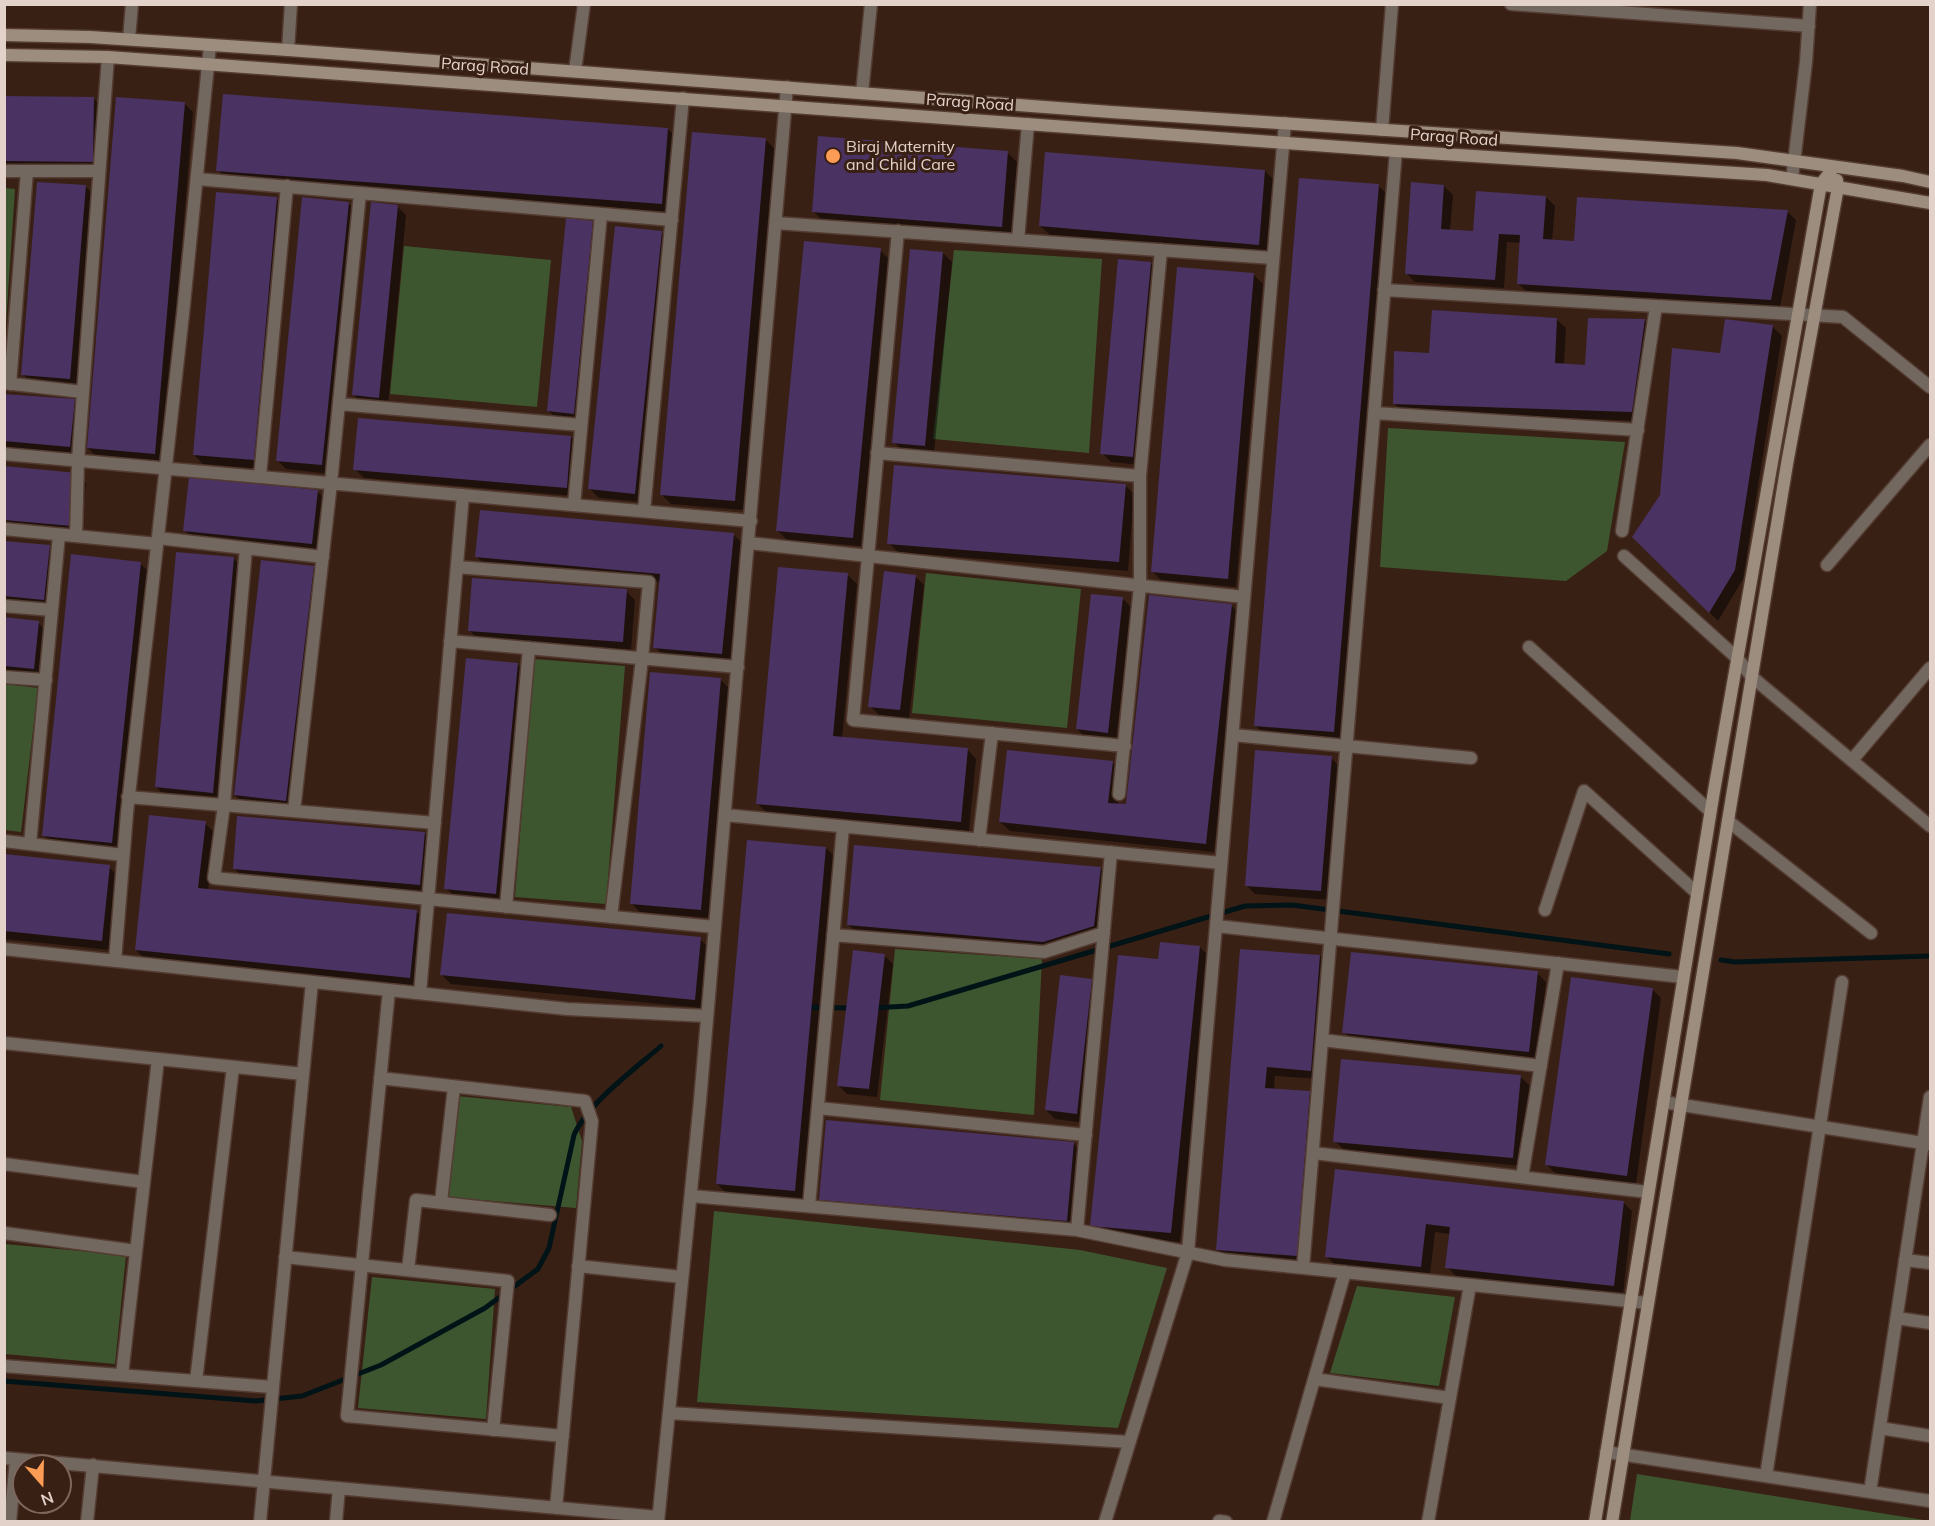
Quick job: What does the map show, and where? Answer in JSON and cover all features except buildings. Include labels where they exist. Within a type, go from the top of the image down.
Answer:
[{"type":"street","points":[[129,39],[132,4]]},
{"type":"street","points":[[288,50],[291,4]]},
{"type":"street","points":[[575,71],[584,4]]},
{"type":"street","points":[[862,93],[871,4]]},
{"type":"street","points":[[1382,130],[1392,4]]},
{"type":"street","points":[[1511,4],[1655,10],[1809,26]]},
{"type":"street","points":[[1792,179],[1810,4]]},
{"type":"street","name":"Parag Road","points":[[4,35],[129,39],[1382,130],[1737,153],[1930,182]]},
{"type":"street","points":[[115,961],[128,797],[166,468],[210,45]]},
{"type":"street","name":"Parag Road","points":[[4,54],[108,57],[1396,151],[1767,175],[1930,203]]},
{"type":"street","points":[[76,536],[78,460],[108,57]]},
{"type":"street","points":[[10,1521],[10,1458],[658,1519],[691,1196],[787,87]]},
{"type":"street","points":[[644,511],[683,98]]},
{"type":"street","points":[[1105,1521],[1188,1252],[1285,123]]},
{"type":"street","points":[[1018,240],[1028,124]]},
{"type":"street","points":[[1303,1268],[1396,151]]},
{"type":"street","points":[[1595,1521],[1737,657],[1821,184],[1834,167]]},
{"type":"street","points":[[1612,1521],[1787,464],[1838,187],[1834,167]]},
{"type":"street","points":[[4,171],[99,171]]},
{"type":"street","points":[[27,171],[8,383],[83,392]]},
{"type":"street","points":[[197,179],[672,220]]},
{"type":"street","points":[[261,476],[287,186]]},
{"type":"street","points":[[294,811],[331,483],[360,193]]},
{"type":"street","points":[[574,505],[601,214]]},
{"type":"street","points":[[776,223],[1272,258]]},
{"type":"street","points":[[898,231],[852,720],[1125,746]]},
{"type":"street","points":[[1119,794],[1140,586],[1140,476],[1161,250]]},
{"type":"street","points":[[1384,290],[1843,317],[1930,387]]},
{"type":"street","points":[[1622,531],[1656,306]]},
{"type":"street","points":[[339,404],[582,425]]},
{"type":"street","points":[[1374,413],[1638,430]]},
{"type":"street","points":[[1827,565],[1930,445]]},
{"type":"street","points":[[877,453],[1140,476]]},
{"type":"street","points":[[4,454],[751,521]]},
{"type":"street","points":[[420,993],[463,495]]},
{"type":"street","points":[[4,529],[246,548],[323,557]]},
{"type":"street","points":[[30,844],[59,535]]},
{"type":"street","points":[[749,543],[1244,597]]},
{"type":"street","points":[[246,548],[224,805],[214,878],[715,927]]},
{"type":"street","points":[[1624,556],[1737,657],[1752,677],[1930,826]]},
{"type":"street","points":[[457,567],[649,582],[611,917]]},
{"type":"street","points":[[4,606],[52,610]]},
{"type":"street","points":[[450,641],[738,667]]},
{"type":"street","points":[[1529,647],[1710,811]]},
{"type":"street","points":[[506,907],[529,648]]},
{"type":"street","points":[[1852,760],[1930,668]]},
{"type":"street","points":[[4,676],[46,680]]},
{"type":"street","points":[[979,840],[992,733]]},
{"type":"street","points":[[1233,735],[1472,758]]},
{"type":"street","points":[[1545,910],[1584,791],[1697,893]]},
{"type":"street","points":[[128,797],[435,823]]},
{"type":"street","points":[[725,815],[1221,863]]},
{"type":"street","points":[[1728,821],[1871,933]]},
{"type":"street","points":[[809,1206],[843,827]]},
{"type":"street","points":[[4,841],[123,855]]},
{"type":"street","points":[[1077,1230],[1111,852]]},
{"type":"street","points":[[1216,924],[1330,939],[1683,977]]},
{"type":"street","points":[[833,935],[1044,952],[1104,936]]},
{"type":"street","points":[[4,949],[567,1009],[707,1016]]},
{"type":"street","points":[[1522,1177],[1558,963]]},
{"type":"street","points":[[260,1521],[312,982]]},
{"type":"street","points":[[1766,1476],[1842,982]]},
{"type":"street","points":[[389,990],[346,1416],[563,1436]]},
{"type":"street","points":[[1322,1040],[1541,1066]]},
{"type":"street","points":[[5,1047],[158,1059],[303,1074]]},
{"type":"street","points":[[122,1375],[158,1059]]},
{"type":"street","points":[[196,1381],[233,1067]]},
{"type":"street","points":[[380,1078],[585,1101],[592,1120],[556,1508]]},
{"type":"street","points":[[441,1202],[454,1087]]},
{"type":"street","points":[[1870,1492],[1905,1260],[1927,1144],[1930,1097]]},
{"type":"street","points":[[1663,1102],[1927,1144]]},
{"type":"street","points":[[818,1108],[1086,1135]]},
{"type":"street","points":[[1313,1153],[1648,1192]]},
{"type":"street","points":[[4,1164],[144,1182]]},
{"type":"street","points":[[691,1196],[1077,1230],[1225,1260],[1648,1303]]},
{"type":"street","points":[[408,1270],[416,1200],[550,1215]]},
{"type":"street","points":[[4,1233],[136,1251]]},
{"type":"street","points":[[285,1257],[508,1281],[493,1430]]},
{"type":"street","points":[[1905,1260],[1930,1263]]},
{"type":"street","points":[[578,1266],[682,1277]]},
{"type":"street","points":[[1273,1521],[1345,1272]]},
{"type":"street","points":[[1428,1521],[1470,1285]]},
{"type":"street","points":[[1897,1318],[1930,1323]]},
{"type":"street","points":[[4,1366],[196,1381],[272,1390]]},
{"type":"street","points":[[1314,1379],[1450,1398]]},
{"type":"street","points":[[669,1413],[1130,1442]]},
{"type":"street","points":[[1880,1428],[1930,1437]]},
{"type":"street","points":[[1606,1452],[1930,1501]]},
{"type":"street","points":[[87,1521],[93,1466]]},
{"type":"street","points":[[336,1521],[339,1488]]},
{"type":"green space","points":[[4,188],[15,189],[5,338]]},
{"type":"green space","points":[[404,246],[551,260],[537,407],[390,394]]},
{"type":"green space","points":[[954,250],[1102,259],[1089,453],[933,439]]},
{"type":"green space","points":[[1388,428],[1625,442],[1607,551],[1566,581],[1380,567]]},
{"type":"green space","points":[[926,573],[1081,589],[1067,728],[912,713]]},
{"type":"green space","points":[[534,659],[625,666],[606,904],[515,897]]},
{"type":"green space","points":[[5,684],[38,688],[21,832],[5,830]]},
{"type":"green space","points":[[895,949],[1042,959],[1034,1115],[880,1100]]},
{"type":"green space","points":[[456,1096],[571,1107],[582,1141],[576,1208],[446,1197]]},
{"type":"green space","points":[[714,1211],[1080,1250],[1167,1268],[1118,1428],[697,1402]]},
{"type":"green space","points":[[4,1244],[126,1255],[115,1364],[5,1354]]},
{"type":"green space","points":[[372,1277],[495,1289],[486,1419],[358,1408]]},
{"type":"green space","points":[[1357,1286],[1455,1297],[1439,1386],[1330,1373]]},
{"type":"green space","points":[[1637,1474],[1930,1521],[1630,1521]]},
{"type":"waterway","points":[[872,1008],[908,1006],[1245,906],[1292,905],[1669,954]]},
{"type":"waterway","points":[[1721,960],[1735,962],[1930,956]]},
{"type":"waterway","points":[[806,1007],[851,1008]]},
{"type":"waterway","points":[[4,1381],[256,1401],[302,1396],[381,1365],[485,1308],[538,1269],[549,1248],[574,1135],[601,1099],[661,1046]]},
{"type":"place","name":"Biraj Maternity and Child Care","points":[[833,156]]}]
